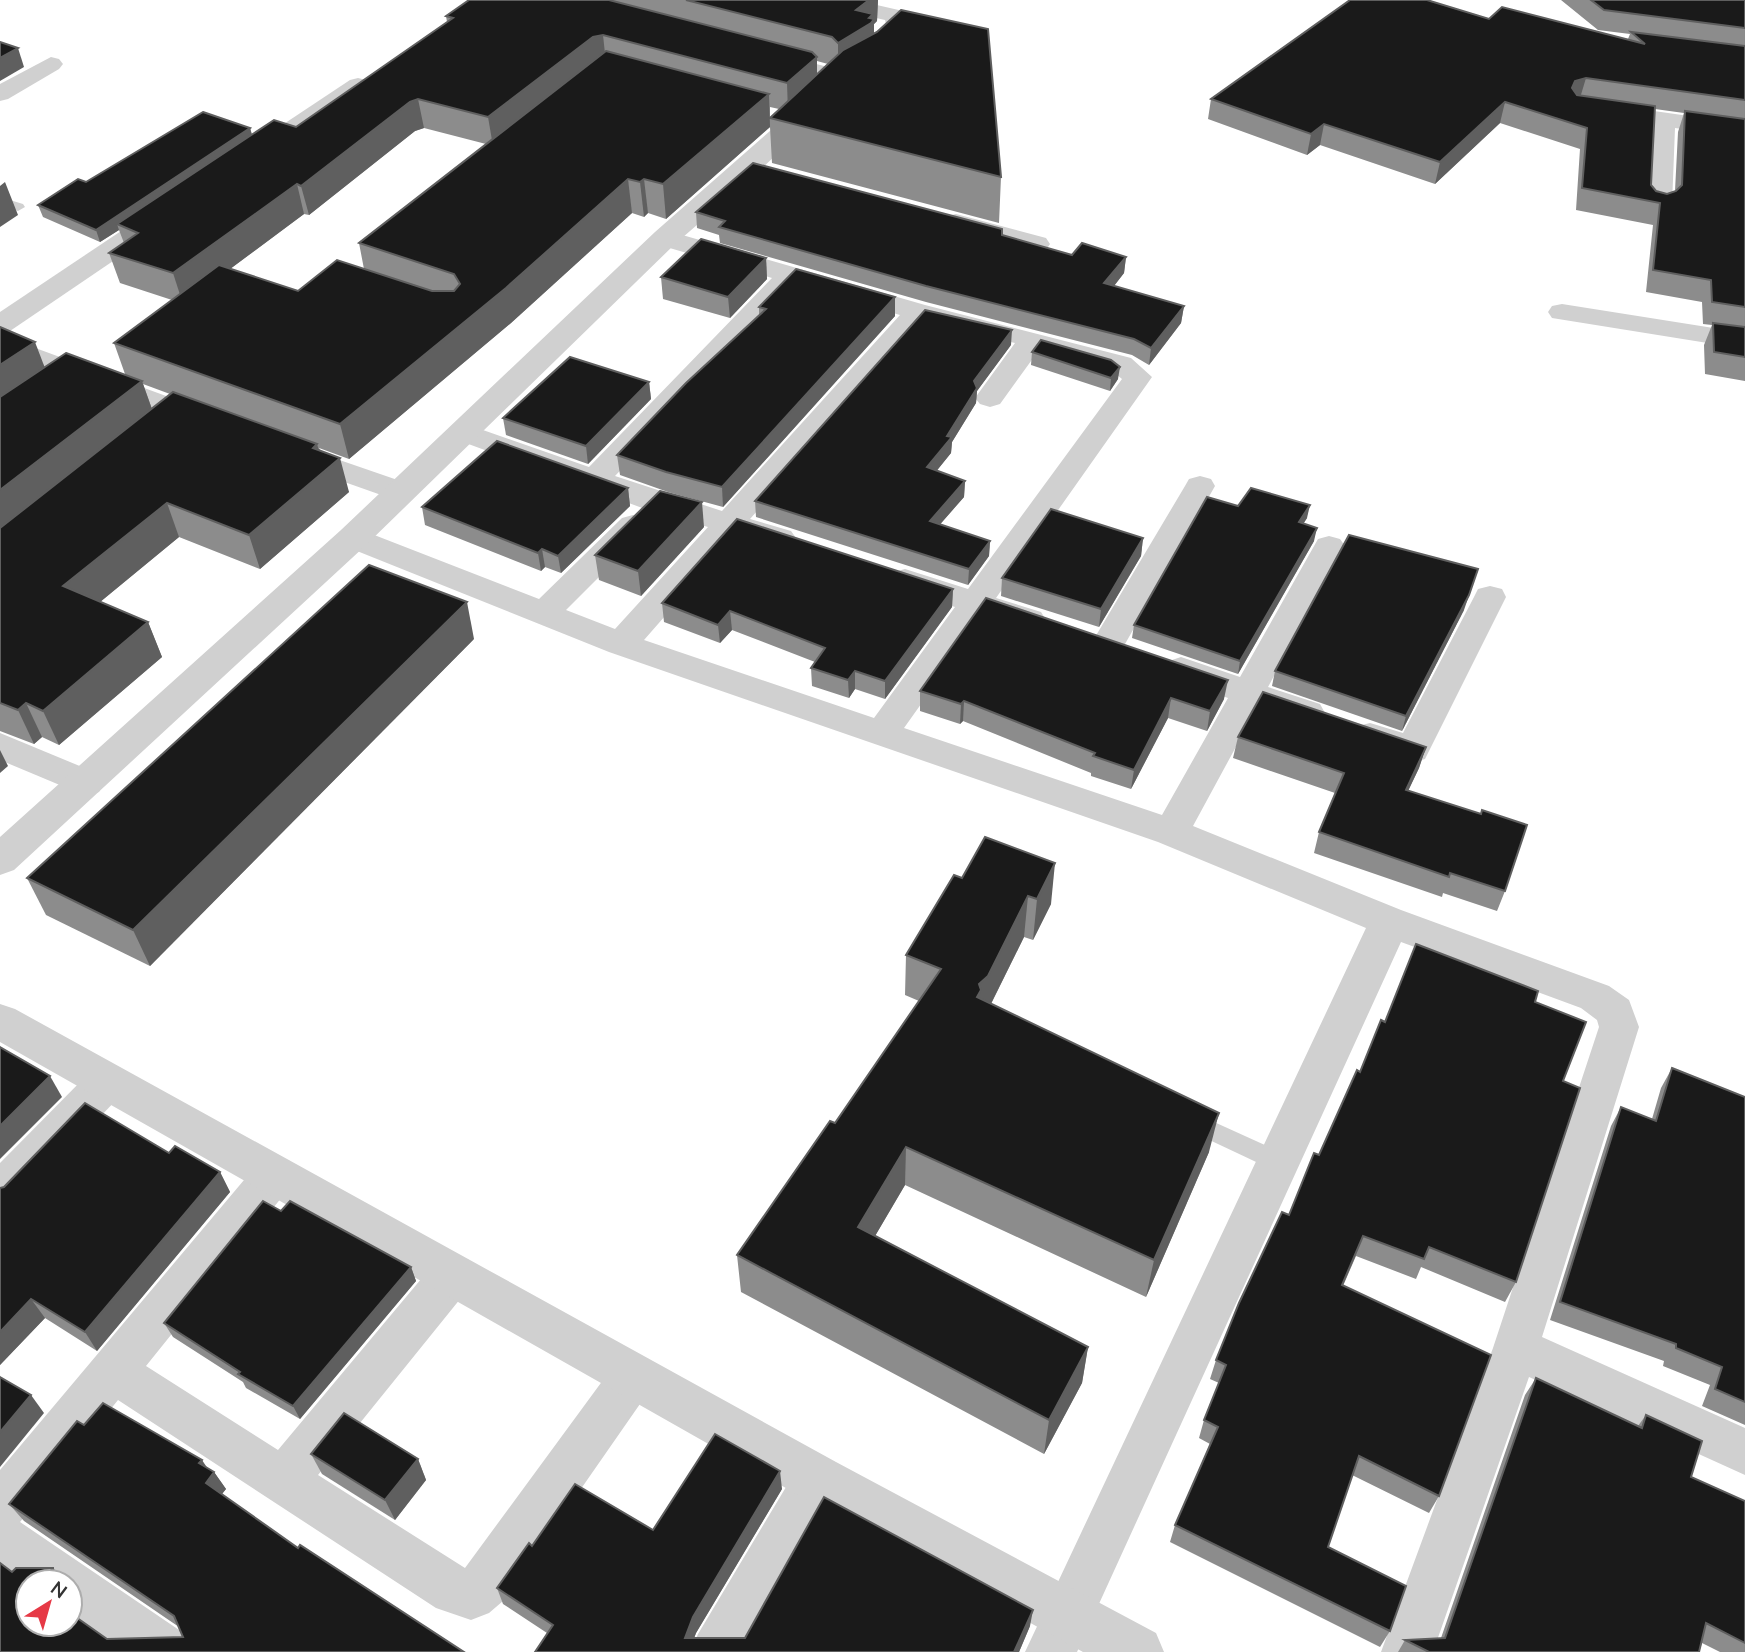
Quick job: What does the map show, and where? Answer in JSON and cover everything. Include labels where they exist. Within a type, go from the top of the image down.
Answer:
[{"type":"street","points":[[0,860],[353,538],[665,238],[761,170],[780,119],[854,75],[895,45],[900,31],[895,16],[827,0]]},
{"type":"street","points":[[733,50],[823,74],[854,75]]},
{"type":"street","points":[[0,94],[51,64],[26,57]]},
{"type":"street","points":[[230,170],[380,70]]},
{"type":"street","points":[[1580,108],[1745,131]]},
{"type":"street","points":[[1659,205],[1663,119]]},
{"type":"street","points":[[0,325],[184,201]]},
{"type":"street","points":[[932,216],[1037,244]]},
{"type":"street","points":[[665,238],[918,312],[1032,339],[1121,364],[1138,377],[881,734]]},
{"type":"street","points":[[594,480],[792,274]]},
{"type":"street","points":[[621,644],[918,312]]},
{"type":"street","points":[[1562,313],[1745,341]]},
{"type":"street","points":[[990,398],[1032,339]]},
{"type":"street","points":[[0,343],[64,381],[169,419],[232,430]]},
{"type":"street","points":[[463,432],[656,502],[729,521],[806,547]]},
{"type":"street","points":[[271,444],[401,492]]},
{"type":"street","points":[[1106,644],[1200,486]]},
{"type":"street","points":[[543,614],[656,502]]},
{"type":"street","points":[[353,538],[621,644],[1171,832],[1387,921],[1595,997],[1615,1011],[1619,1027],[1516,1348],[1407,1652]]},
{"type":"street","points":[[1171,832],[1329,546]]},
{"type":"street","points":[[883,572],[1249,691],[1412,750],[1490,597]]},
{"type":"street","points":[[0,746],[86,783]]},
{"type":"street","points":[[1060,1633],[1382,940],[1387,921]]},
{"type":"street","points":[[0,1021],[818,1479],[1060,1633],[1137,1652]]},
{"type":"street","points":[[0,1192],[107,1082]]},
{"type":"street","points":[[0,1508],[115,1372],[275,1174]]},
{"type":"street","points":[[282,1481],[453,1274]]},
{"type":"street","points":[[1516,1348],[1745,1452]]},
{"type":"street","points":[[115,1372],[454,1590],[471,1595],[485,1583],[633,1376]]},
{"type":"street","points":[[716,1652],[818,1479]]},
{"type":"street","points":[[0,1538],[44,1568]]},
{"type":"street","points":[[84,1596],[167,1652]]},
{"type":"lane","points":[[0,201],[18,207]]},
{"type":"lane","points":[[1178,1114],[1279,1162]]},
{"type":"building","points":[[469,0],[609,0],[812,52],[817,57],[787,83],[603,35],[593,37],[488,117],[418,99],[410,102],[301,186],[297,184],[173,273],[109,253],[138,233],[117,224],[274,120],[296,127],[453,18],[446,16]]},
{"type":"building","points":[[686,0],[869,0],[856,10],[873,14],[869,18],[874,19],[838,43],[832,37]]},
{"type":"building","points":[[1350,0],[1427,0],[1489,19],[1502,7],[1645,44],[1631,32],[1745,46],[1745,100],[1586,78],[1575,81],[1572,88],[1577,95],[1655,106],[1651,185],[1656,191],[1667,194],[1682,185],[1685,111],[1745,119],[1745,307],[1712,302],[1711,280],[1653,270],[1660,203],[1582,188],[1587,128],[1505,102],[1440,162],[1324,124],[1311,134],[1211,99]]},
{"type":"building","points":[[1591,0],[1745,0],[1745,28],[1604,10]]},
{"type":"building","points":[[901,10],[988,29],[1001,177],[770,118],[843,50],[877,32]]},
{"type":"building","points":[[0,42],[18,48],[0,58]]},
{"type":"building","points":[[606,51],[769,94],[663,184],[644,179],[640,182],[628,179],[506,288],[340,424],[114,343],[219,265],[298,291],[337,260],[432,291],[454,291],[460,284],[454,274],[359,243]]},
{"type":"building","points":[[203,112],[250,128],[96,230],[38,205],[78,179],[86,182]]},
{"type":"building","points":[[753,163],[1002,229],[1002,235],[1072,255],[1082,243],[1126,257],[1104,283],[1184,306],[1151,348],[1134,339],[926,286],[719,227],[725,221],[696,212]]},
{"type":"building","points":[[701,239],[766,258],[728,297],[661,277]]},
{"type":"building","points":[[796,269],[895,297],[722,487],[617,455],[686,383],[766,309],[759,307]]},
{"type":"building","points":[[925,310],[1012,330],[974,381],[977,388],[947,436],[952,437],[927,467],[965,481],[930,521],[990,541],[969,569],[755,501]]},
{"type":"building","points":[[1713,323],[1745,327],[1745,357],[1714,352]]},
{"type":"building","points":[[0,327],[35,342],[0,365]]},
{"type":"building","points":[[1041,340],[1111,360],[1120,367],[1111,378],[1032,352]]},
{"type":"building","points":[[66,353],[142,381],[0,490],[0,397]]},
{"type":"building","points":[[570,357],[649,382],[586,446],[503,418]]},
{"type":"building","points":[[173,392],[317,444],[313,448],[340,458],[249,535],[167,503],[63,586],[148,622],[43,711],[26,703],[18,710],[0,703],[0,528]]},
{"type":"building","points":[[497,441],[628,488],[558,556],[542,549],[538,553],[422,507]]},
{"type":"building","points":[[1251,488],[1310,505],[1299,522],[1317,528],[1240,661],[1134,625],[1207,497],[1238,506]]},
{"type":"building","points":[[660,491],[702,502],[638,571],[595,555]]},
{"type":"building","points":[[1051,509],[1143,538],[1101,609],[1002,578]]},
{"type":"building","points":[[737,519],[953,589],[885,681],[855,671],[848,680],[811,668],[825,648],[730,611],[718,625],[662,603]]},
{"type":"building","points":[[1349,535],[1478,569],[1469,595],[1406,716],[1275,671]]},
{"type":"building","points":[[369,565],[467,602],[133,930],[27,878]]},
{"type":"building","points":[[986,598],[1228,680],[1210,711],[1171,698],[1134,770],[1093,756],[1095,753],[964,701],[961,704],[920,691]]},
{"type":"building","points":[[1263,692],[1426,747],[1406,790],[1481,814],[1482,810],[1527,825],[1505,891],[1450,873],[1449,877],[1319,832],[1344,773],[1238,737]]},
{"type":"building","points":[[985,837],[1055,863],[1037,899],[1028,896],[988,976],[979,984],[981,990],[977,997],[1219,1113],[1154,1260],[906,1147],[858,1227],[1088,1347],[1049,1420],[737,1255],[830,1121],[835,1123],[941,969],[906,955],[954,875],[962,878]]},
{"type":"building","points":[[1416,944],[1538,991],[1535,1002],[1586,1022],[1563,1081],[1580,1088],[1516,1282],[1429,1247],[1424,1259],[1363,1236],[1342,1285],[1491,1355],[1439,1496],[1359,1456],[1328,1547],[1406,1586],[1390,1631],[1175,1525],[1218,1427],[1204,1420],[1226,1365],[1216,1360],[1239,1303],[1282,1212],[1289,1215],[1314,1153],[1319,1155],[1357,1070],[1360,1072],[1381,1020],[1385,1022]]},
{"type":"building","points":[[0,1047],[50,1076],[0,1126]]},
{"type":"building","points":[[1672,1068],[1745,1097],[1745,1402],[1715,1389],[1722,1367],[1676,1348],[1676,1344],[1560,1302],[1621,1107],[1656,1121]]},
{"type":"building","points":[[85,1103],[169,1153],[175,1146],[220,1172],[85,1332],[31,1299],[0,1332],[0,1188],[4,1187]]},
{"type":"building","points":[[263,1201],[281,1211],[290,1201],[411,1267],[293,1406],[238,1374],[240,1372],[164,1323]]},
{"type":"building","points":[[0,1377],[31,1395],[0,1432]]},
{"type":"building","points":[[1536,1378],[1642,1428],[1646,1415],[1702,1441],[1691,1477],[1745,1501],[1745,1643],[1706,1623],[1699,1652],[1429,1652],[1405,1640],[1445,1638]]},
{"type":"building","points":[[103,1403],[202,1460],[199,1463],[214,1472],[206,1483],[298,1548],[300,1545],[464,1652],[0,1652],[0,1563],[12,1572],[14,1570],[14,1638],[84,1638],[84,1623],[107,1639],[183,1637],[174,1616],[9,1504],[77,1421],[84,1425]]},
{"type":"building","points":[[344,1413],[418,1459],[385,1500],[311,1454]]},
{"type":"building","points":[[715,1434],[780,1471],[693,1617],[685,1638],[745,1638],[824,1497],[1033,1610],[1014,1652],[535,1652],[553,1625],[497,1588],[529,1543],[532,1546],[575,1484],[653,1530]]}]
